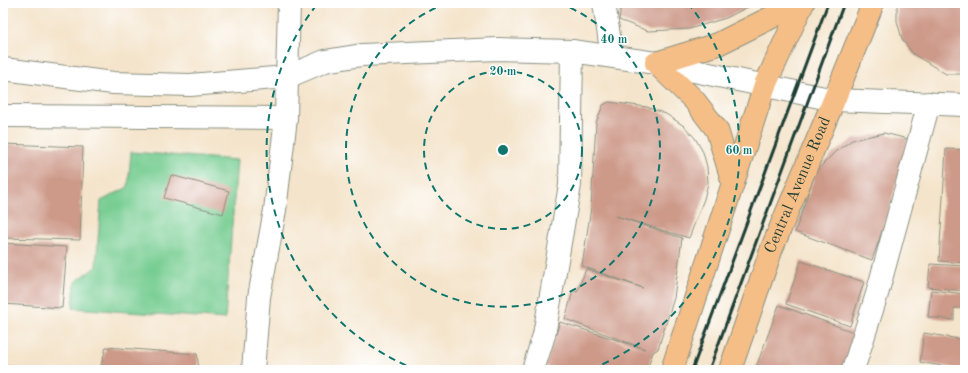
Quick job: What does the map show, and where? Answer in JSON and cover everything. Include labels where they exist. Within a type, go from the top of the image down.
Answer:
[{"type":"main road","points":[[733,183],[716,130],[694,100],[656,63],[718,44],[800,3]]},
{"type":"main road","points":[[672,370],[765,85],[803,3]]},
{"type":"main road","name":"Central Avenue Road","points":[[730,370],[772,248],[873,3]]},
{"type":"street","points":[[253,370],[259,297],[275,210],[286,118],[290,3]]},
{"type":"street","points":[[604,3],[612,56]]},
{"type":"street","points":[[3,69],[128,84],[190,85],[287,77],[325,61],[362,55],[498,49],[572,51],[656,63],[834,100],[965,105]]},
{"type":"street","points":[[533,370],[544,334],[570,185],[572,51]]},
{"type":"street","points":[[853,370],[878,294],[929,103]]},
{"type":"street","points":[[3,116],[286,118]]},
{"type":"green space","points":[[131,152],[237,160],[225,319],[73,308],[75,282],[96,267],[101,201],[128,187]]},
{"type":"building","points":[[621,3],[756,3],[726,18],[689,29],[648,31],[619,20]]},
{"type":"building","points":[[897,3],[965,3],[965,74],[946,74],[913,54],[902,39],[897,21]]},
{"type":"building","points":[[609,102],[647,107],[666,114],[684,126],[695,138],[703,152],[707,167],[708,183],[704,199],[689,238],[616,216],[682,238],[674,298],[658,349],[653,352],[647,370],[547,370],[548,367],[545,366],[560,322],[645,349],[565,319],[573,291],[577,292],[586,269],[643,288],[582,266],[591,208],[596,123],[603,105]]},
{"type":"building","points":[[884,133],[908,139],[889,211],[872,260],[795,232],[816,171],[835,152],[852,140]]},
{"type":"building","points":[[3,144],[83,147],[80,240],[3,238]]},
{"type":"building","points":[[946,149],[965,150],[965,263],[939,261]]},
{"type":"building","points":[[171,175],[229,191],[223,214],[164,198]]},
{"type":"building","points":[[3,243],[67,247],[62,308],[3,304]]},
{"type":"building","points":[[801,261],[864,282],[850,326],[786,304]]},
{"type":"building","points":[[930,264],[965,266],[965,291],[928,287]]},
{"type":"building","points":[[931,290],[965,294],[965,308],[954,308],[954,320],[928,317]]},
{"type":"building","points":[[779,305],[856,333],[843,370],[755,370]]},
{"type":"building","points":[[924,333],[965,340],[964,370],[920,362]]},
{"type":"building","points":[[106,347],[197,354],[199,370],[100,370]]},
{"type":"building","points":[[3,367],[18,369],[18,370],[3,370]]},
{"type":"railway","points":[[692,370],[828,3]]},
{"type":"railway","points":[[709,370],[844,3]]}]
